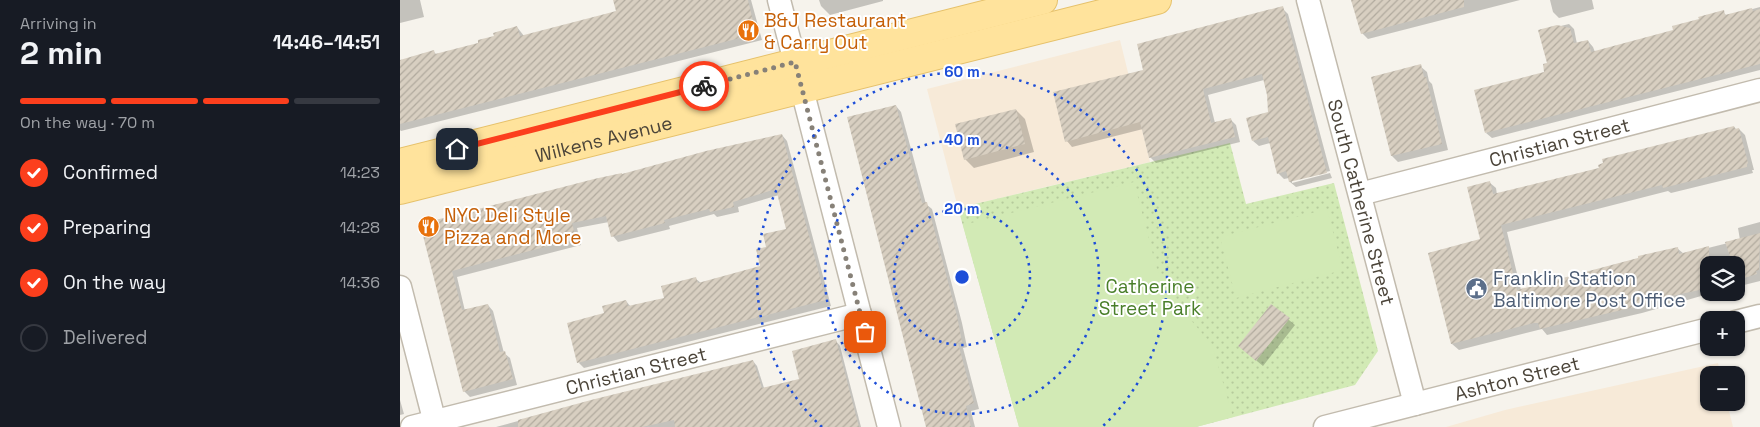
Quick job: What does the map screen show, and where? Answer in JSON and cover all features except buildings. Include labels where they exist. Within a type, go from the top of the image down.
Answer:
[{"type":"main road","name":"Wilkens Avenue","points":[[400,164],[1043,0]]},
{"type":"main road","name":"Wilkens Avenue","points":[[400,190],[1157,0]]},
{"type":"street","points":[[780,0],[889,427]]},
{"type":"street","name":"South Catherine Street","points":[[1308,0],[1416,404]]},
{"type":"street","name":"Christian Street","points":[[1360,194],[1760,90]]},
{"type":"street","points":[[400,287],[436,424]]},
{"type":"street","name":"Christian Street","points":[[412,427],[436,424],[860,314]]},
{"type":"street","points":[[1745,320],[1760,316]]},
{"type":"street","name":"Ashton Street","points":[[1325,427],[1700,331]]},
{"type":"shaded area","points":[[1120,40],[1150,162],[958,208],[927,89]]},
{"type":"shaded area","points":[[1718,363],[1719,366],[1704,366]]},
{"type":"shaded area","points":[[1700,367],[1700,411],[1729,411],[1733,427],[1446,427],[1505,410]]},
{"type":"green space","name":"Catherine Street Park","points":[[1230,143],[1246,204],[1334,183],[1378,351],[1355,385],[1196,427],[1019,427],[958,208]]},
{"type":"green space","points":[[1134,182],[1156,266],[1168,293],[1212,345],[1233,417],[1196,427],[1019,427],[963,225]]},
{"type":"green space","points":[[1327,209],[1343,270],[1236,298],[1220,237]]},
{"type":"way so far","points":[[704,86],[795,62],[865,332]]},
{"type":"place","name":"B&J Restaurant & Carry Out","points":[[748,31]]},
{"type":"place","name":"NYC Deli Style Pizza and More","points":[[428,226]]},
{"type":"place","name":"Franklin Station Baltimore Post Office","points":[[1477,289]]},
{"type":"route","points":[[457,149],[704,86]]}]
